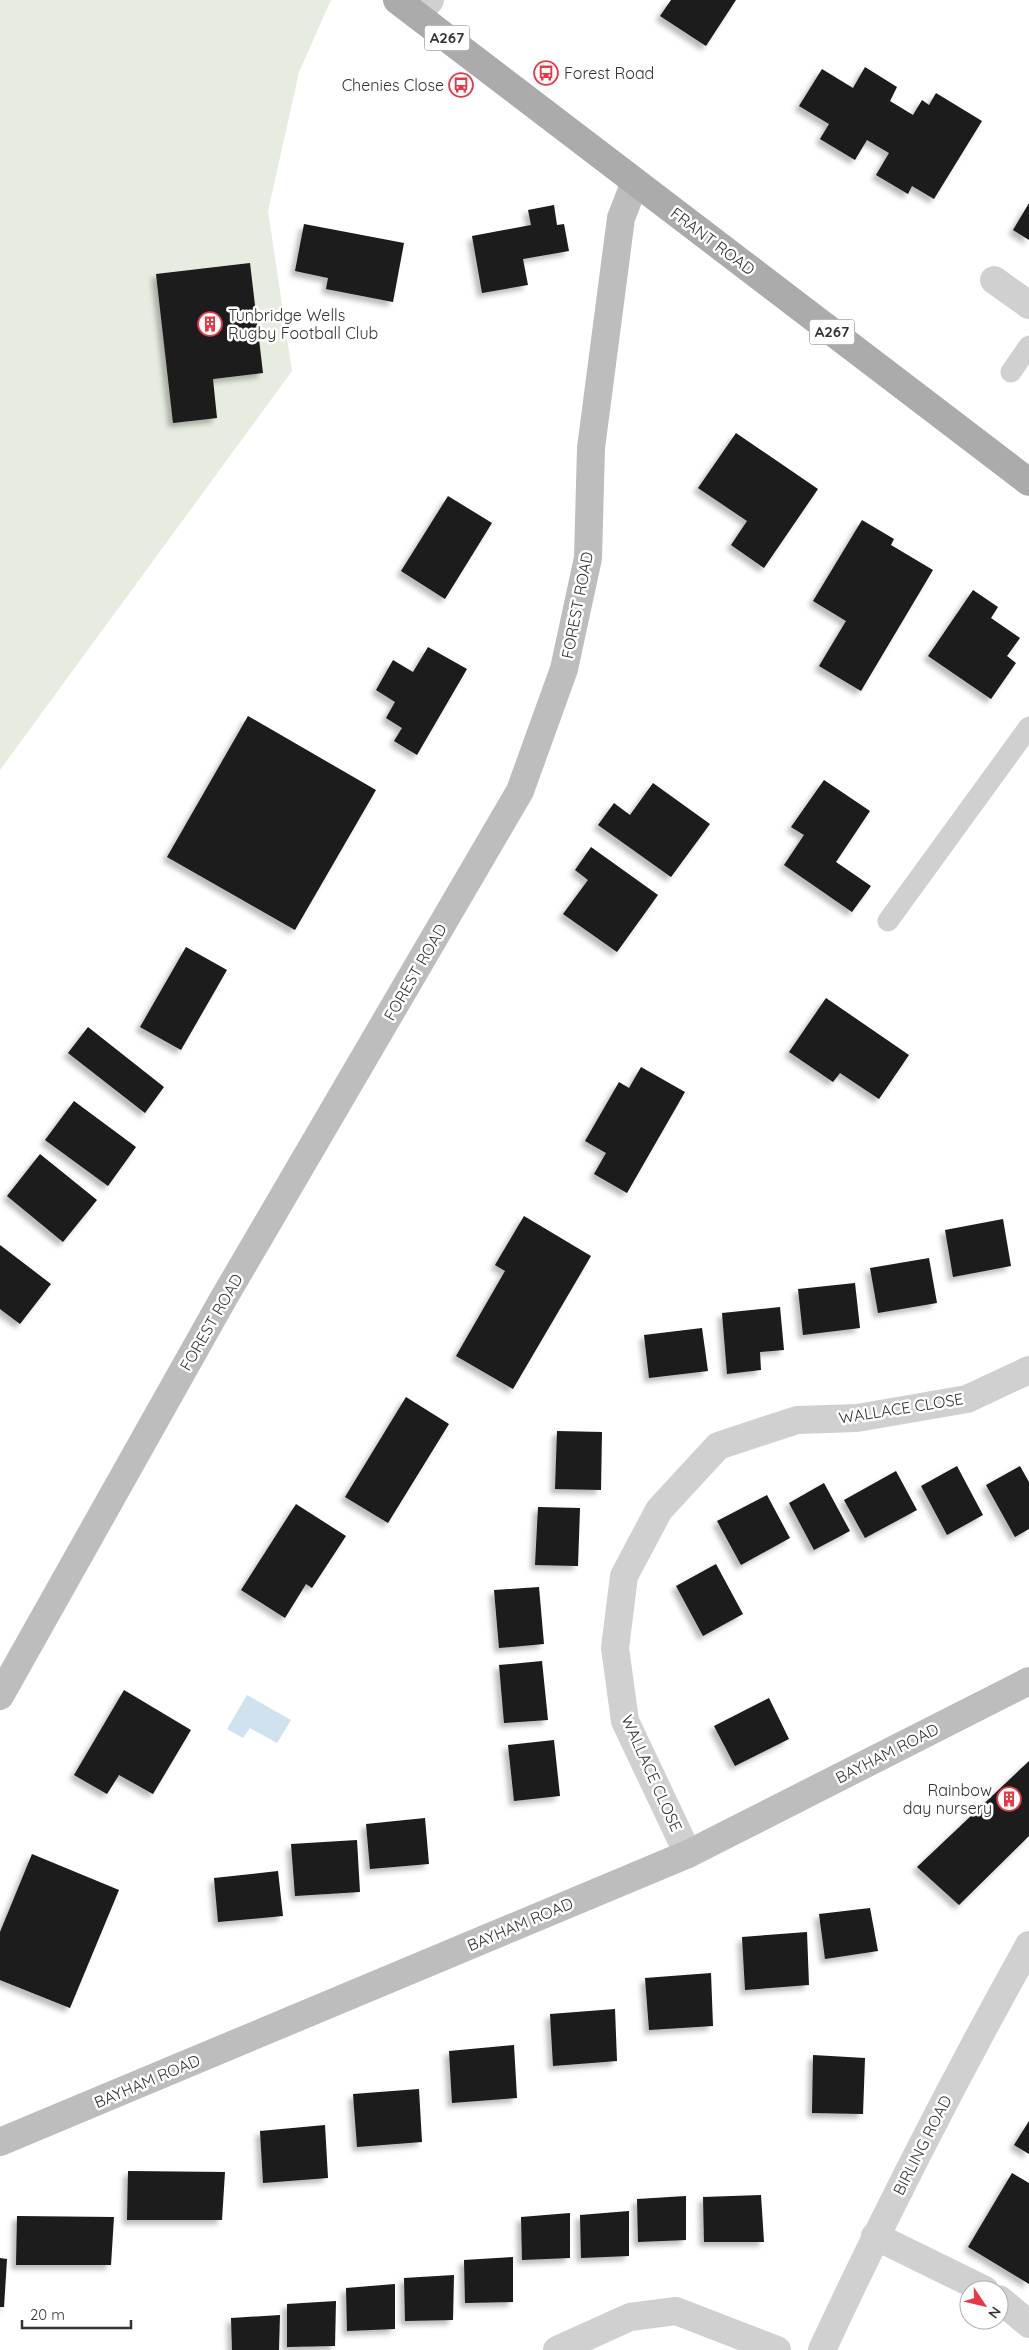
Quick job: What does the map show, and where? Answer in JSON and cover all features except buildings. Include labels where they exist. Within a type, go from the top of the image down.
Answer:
[{"type":"main road","name":"FRANT ROAD","points":[[415,5],[635,182],[1029,482]]},
{"type":"street","name":"FOREST ROAD","points":[[0,1696],[227,1293],[520,791],[564,669],[588,558],[591,448],[621,218],[635,182]]},
{"type":"street","points":[[994,280],[1029,305]]},
{"type":"street","name":"WALLACE CLOSE","points":[[688,1854],[625,1721],[615,1648],[624,1576],[658,1510],[718,1446],[797,1420],[857,1418],[967,1399],[1029,1370]]},
{"type":"street","name":"BAYHAM ROAD","points":[[0,2142],[688,1854],[1029,1681]]},
{"type":"street","name":"BIRLING ROAD","points":[[822,2350],[875,2236],[968,2054],[1029,1945]]},
{"type":"street","points":[[875,2236],[965,2280]]},
{"type":"street","points":[[1009,2307],[1029,2324]]},
{"type":"street","points":[[557,2350],[630,2317],[676,2311],[776,2350]]},
{"type":"lane","points":[[1011,372],[1029,346]]},
{"type":"lane","points":[[888,921],[1029,727]]},
{"type":"shaded area","points":[[0,0],[331,0],[299,72],[268,211],[292,371],[0,770]]},
{"type":"water","points":[[247,1695],[291,1720],[277,1743],[250,1728],[243,1738],[227,1729]]},
{"type":"place","name":"Forest Road","points":[[546,73]]},
{"type":"place","name":"Chenies Close","points":[[461,85]]},
{"type":"place","name":"Tunbridge Wells Rugby Football Club","points":[[210,324]]},
{"type":"place","name":"Rainbow day nursery","points":[[1009,1799]]}]
